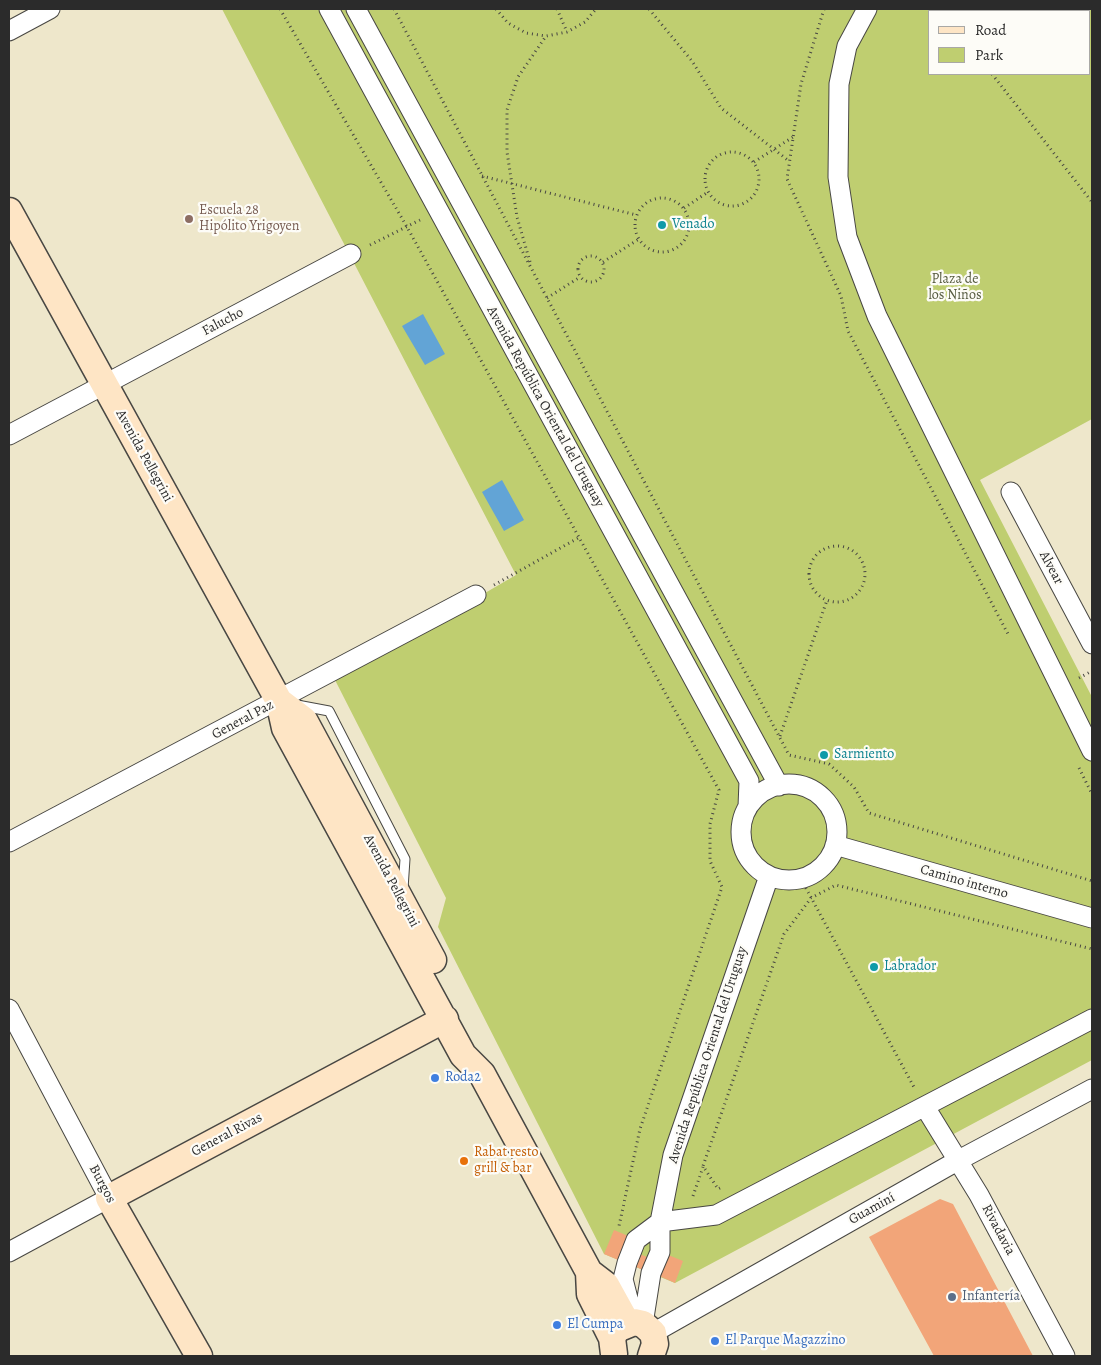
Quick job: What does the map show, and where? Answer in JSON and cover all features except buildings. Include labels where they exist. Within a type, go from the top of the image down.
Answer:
[{"type":"main road","name":"Avenida Pellegrini","points":[[9,211],[279,701],[285,728],[463,1055],[482,1074],[588,1272],[606,1285],[634,1343]]},
{"type":"main road","name":"Avenida Pellegrini","points":[[279,701],[304,720],[401,899],[477,1045],[482,1074]]},
{"type":"main road","name":"General Rivas","points":[[109,1198],[445,1019]]},
{"type":"main road","name":"Burgos","points":[[109,1198],[199,1356]]},
{"type":"street","points":[[9,31],[50,9]]},
{"type":"street","name":"Avenida República Oriental del Uruguay","points":[[329,9],[749,781],[748,808]]},
{"type":"street","name":"Avenida República Oriental del Uruguay","points":[[356,9],[779,786]]},
{"type":"street","points":[[868,9],[847,46],[839,84],[838,178],[847,237],[877,316],[1092,751]]},
{"type":"street","name":"Falucho","points":[[9,435],[105,386],[351,254]]},
{"type":"street","name":"Alvear","points":[[1011,492],[1092,644]]},
{"type":"street","name":"General Paz","points":[[9,842],[279,701],[476,595]]},
{"type":"street","points":[[793,785],[806,788],[818,795],[828,805],[834,818],[836,831],[835,845],[822,867],[801,879],[779,880],[755,867],[746,854],[742,838],[742,822],[748,808],[766,790],[779,786],[793,785]]},
{"type":"street","name":"Camino interno","points":[[835,845],[1092,918]]},
{"type":"street","name":"Avenida República Oriental del Uruguay","points":[[634,1343],[651,1273],[660,1252],[660,1222],[673,1156],[769,876]]},
{"type":"street","name":"Burgos","points":[[9,1009],[109,1198]]},
{"type":"street","points":[[634,1343],[623,1279],[636,1240],[660,1222],[716,1216],[1092,1019]]},
{"type":"street","name":"Guaminí","points":[[634,1343],[956,1161],[1092,1089]]},
{"type":"street","name":"Rivadavia","points":[[924,1107],[979,1195],[1065,1356]]},
{"type":"street","name":"General Rivas","points":[[9,1252],[109,1198]]},
{"type":"path","points":[[280,9],[407,227],[719,790],[710,824],[710,861],[722,887],[640,1129],[617,1236]]},
{"type":"path","points":[[394,9],[789,755],[829,764],[854,787],[869,813],[1092,880]]},
{"type":"path","points":[[496,9],[508,23],[526,33],[546,36],[567,32],[585,22],[596,9]]},
{"type":"path","points":[[557,9],[567,32]]},
{"type":"path","points":[[649,9],[692,61],[721,108],[789,161]]},
{"type":"path","points":[[532,270],[517,218],[506,152],[507,110],[518,77],[546,36]]},
{"type":"path","points":[[993,75],[1092,202]]},
{"type":"path","points":[[754,162],[793,137]]},
{"type":"path","points":[[740,152],[754,162],[760,180],[754,197],[746,203],[729,207],[713,199],[708,192],[705,182],[706,173],[715,158],[722,153],[740,152]]},
{"type":"path","points":[[482,176],[636,215]]},
{"type":"path","points":[[684,208],[708,192]]},
{"type":"path","points":[[661,197],[678,202],[684,208],[690,226],[683,242],[676,248],[658,252],[650,250],[638,239],[634,228],[636,215],[644,203],[661,197]]},
{"type":"path","points":[[351,254],[438,210]]},
{"type":"path","points":[[603,262],[638,239]]},
{"type":"path","points":[[594,256],[603,262],[605,271],[598,281],[588,282],[580,277],[579,264],[585,257],[594,256]]},
{"type":"path","points":[[547,298],[580,277]]},
{"type":"path","points":[[476,595],[580,537]]},
{"type":"path","points":[[840,546],[856,554],[864,571],[860,589],[854,596],[846,600],[827,600],[821,597],[812,586],[810,565],[818,553],[824,549],[840,546]]},
{"type":"path","points":[[780,737],[827,600]]},
{"type":"path","points":[[801,879],[924,1107]]},
{"type":"path","points":[[726,1185],[718,1189],[704,1166],[784,934],[811,898],[836,885],[1092,949]]},
{"type":"path","points":[[906,1093],[924,1084]]},
{"type":"green space","name":"Plaza de los Niños","points":[[222,9],[1092,9],[1092,419],[980,480],[1092,697],[1092,1060],[675,1283],[604,1254],[438,927],[446,898],[335,680],[516,575]]},
{"type":"water","points":[[423,314],[445,354],[425,365],[402,326]]},
{"type":"water","points":[[502,480],[524,520],[504,531],[482,492]]},
{"type":"place","name":"Escuela 28 Hipólito Yrigoyen","points":[[189,219]]},
{"type":"place","name":"Venado","points":[[662,225]]},
{"type":"place","name":"Sarmiento","points":[[824,755]]},
{"type":"place","name":"Labrador","points":[[874,967]]},
{"type":"place","name":"Roda2","points":[[435,1078]]},
{"type":"place","name":"Rabat resto grill & bar","points":[[464,1161]]},
{"type":"place","name":"Infantería","points":[[952,1297]]},
{"type":"place","name":"El Cumpa","points":[[557,1325]]},
{"type":"place","name":"El Parque Magazzino","points":[[715,1341]]}]
